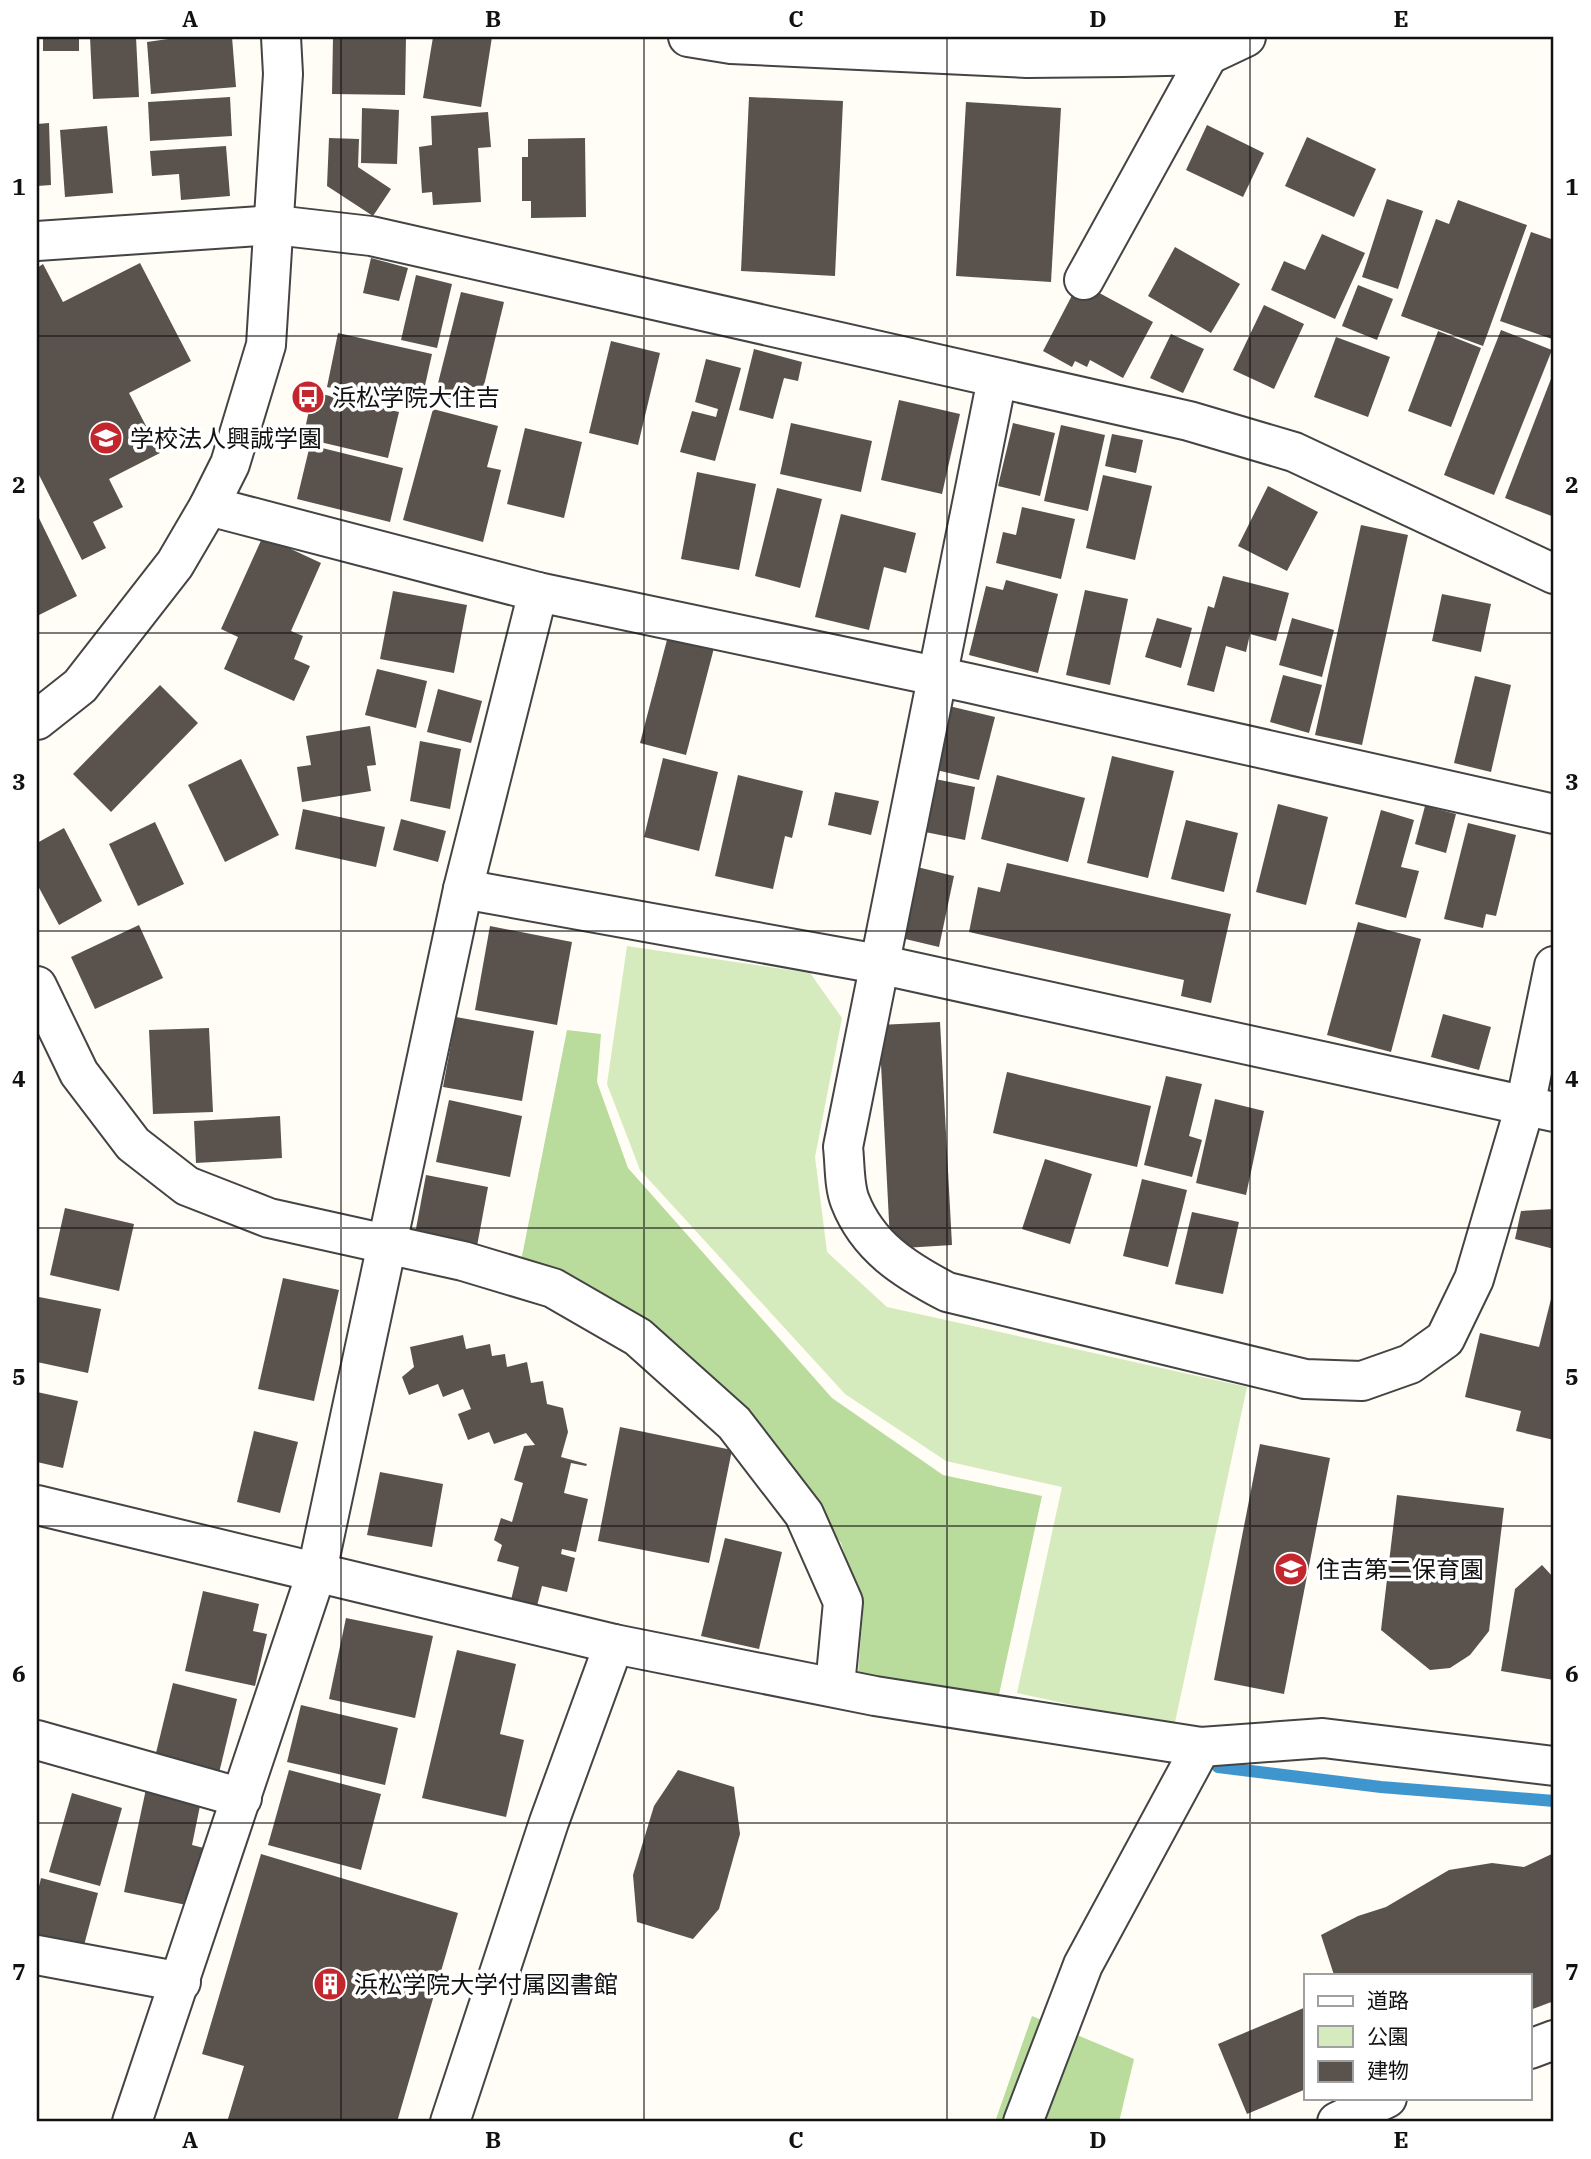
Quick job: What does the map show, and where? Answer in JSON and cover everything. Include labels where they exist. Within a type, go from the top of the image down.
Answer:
[{"type":"street","points":[[37,720],[80,686],[175,564],[230,464],[266,345],[283,74],[281,37]]},
{"type":"street","points":[[688,37],[731,44],[1027,58],[1208,55],[1246,37]]},
{"type":"street","points":[[1084,280],[1208,55]]},
{"type":"street","points":[[37,241],[275,225],[372,236],[1189,421],[1294,452],[1554,574]]},
{"type":"street","points":[[997,379],[843,1147],[849,1199],[871,1238],[905,1269],[947,1292],[1305,1379],[1362,1381],[1410,1364],[1446,1339],[1474,1279],[1540,1109],[1554,966]]},
{"type":"street","points":[[209,506],[538,592],[939,677],[1554,814]]},
{"type":"street","points":[[132,2122],[317,1572],[463,889],[538,592]]},
{"type":"street","points":[[463,889],[878,964],[1540,1109]]},
{"type":"street","points":[[37,986],[79,1073],[133,1144],[187,1186],[269,1219],[388,1247],[463,1261],[553,1288],[638,1337],[734,1423],[804,1514],[843,1602],[835,1686]]},
{"type":"street","points":[[37,1505],[614,1644],[875,1696],[1201,1747],[1323,1738],[1554,1766]]},
{"type":"street","points":[[450,2122],[549,1822],[614,1644]]},
{"type":"street","points":[[37,1740],[242,1798]]},
{"type":"street","points":[[1023,2122],[1083,1965],[1201,1747]]},
{"type":"street","points":[[37,1955],[181,1982]]},
{"type":"street","points":[[1532,2048],[1554,2040]]},
{"type":"street","points":[[1337,2122],[1383,2100]]},
{"type":"green space","points":[[627,946],[810,973],[842,1018],[815,1157],[827,1252],[887,1307],[1247,1387],[1174,1727],[1017,1693],[1062,1487],[946,1461],[845,1394],[640,1170],[607,1084]]},
{"type":"green space","points":[[567,1030],[601,1034],[597,1082],[628,1168],[832,1398],[943,1475],[1042,1496],[998,1699],[858,1673],[863,1610],[841,1543],[734,1400],[521,1261]]},
{"type":"green space","points":[[1032,2016],[1134,2059],[1119,2122],[995,2122]]},
{"type":"building","points":[[43,37],[79,37],[79,51],[43,51]]},
{"type":"building","points":[[90,37],[136,37],[139,97],[93,99]]},
{"type":"building","points":[[182,37],[232,37],[236,87],[151,94],[147,42]]},
{"type":"building","points":[[333,37],[406,37],[405,95],[332,94]]},
{"type":"building","points":[[433,37],[492,37],[481,107],[423,98]]},
{"type":"building","points":[[230,97],[232,136],[150,141],[148,102]]},
{"type":"building","points":[[749,97],[843,101],[835,276],[741,271]]},
{"type":"building","points":[[966,102],[1061,108],[1051,282],[956,276]]},
{"type":"building","points":[[362,108],[399,110],[397,164],[361,163]]},
{"type":"building","points":[[488,112],[491,147],[478,148],[481,202],[433,205],[432,192],[422,193],[419,147],[432,145],[431,116]]},
{"type":"building","points":[[49,123],[51,185],[37,186],[37,124]]},
{"type":"building","points":[[1207,125],[1264,153],[1243,197],[1186,170]]},
{"type":"building","points":[[107,126],[113,193],[65,197],[60,130]]},
{"type":"building","points":[[1307,137],[1376,169],[1354,217],[1285,186]]},
{"type":"building","points":[[329,138],[359,139],[358,167],[391,189],[373,216],[327,186]]},
{"type":"building","points":[[585,138],[586,217],[531,218],[531,201],[522,201],[522,157],[528,157],[528,139]]},
{"type":"building","points":[[226,146],[230,196],[181,200],[179,174],[152,176],[150,151]]},
{"type":"building","points":[[1387,199],[1423,211],[1398,289],[1362,277]]},
{"type":"building","points":[[1458,200],[1527,225],[1483,346],[1401,316],[1436,219],[1449,224]]},
{"type":"building","points":[[1531,232],[1554,240],[1552,339],[1500,321]]},
{"type":"building","points":[[1322,234],[1365,253],[1335,319],[1271,290],[1284,261],[1305,270]]},
{"type":"building","points":[[1175,247],[1240,284],[1211,333],[1148,296]]},
{"type":"building","points":[[371,258],[408,268],[399,301],[363,293]]},
{"type":"building","points":[[140,263],[191,361],[129,393],[160,453],[109,479],[123,507],[93,522],[106,548],[82,560],[37,471],[37,268],[43,264],[63,302]]},
{"type":"building","points":[[416,275],[452,284],[437,348],[401,340]]},
{"type":"building","points":[[1079,282],[1153,322],[1123,378],[1090,360],[1087,367],[1075,361],[1072,367],[1043,351]]},
{"type":"building","points":[[1358,285],[1393,299],[1377,340],[1342,326]]},
{"type":"building","points":[[461,292],[504,302],[479,406],[435,395]]},
{"type":"building","points":[[1264,305],[1304,324],[1274,389],[1233,370]]},
{"type":"building","points":[[1501,330],[1552,350],[1494,495],[1444,475]]},
{"type":"building","points":[[1438,331],[1481,348],[1451,427],[1408,411]]},
{"type":"building","points":[[338,333],[432,354],[420,408],[327,387]]},
{"type":"building","points":[[1171,334],[1204,349],[1183,393],[1150,378]]},
{"type":"building","points":[[1336,337],[1390,357],[1368,417],[1314,397]]},
{"type":"building","points":[[611,341],[660,353],[638,445],[589,433]]},
{"type":"building","points":[[754,349],[802,362],[798,381],[784,378],[773,419],[739,410]]},
{"type":"building","points":[[706,359],[741,368],[715,461],[680,452],[692,411],[716,417],[718,409],[695,402]]},
{"type":"building","points":[[1554,371],[1554,517],[1505,498]]},
{"type":"building","points":[[313,392],[399,412],[388,458],[303,438]]},
{"type":"building","points":[[899,400],[960,414],[942,494],[881,480]]},
{"type":"building","points":[[433,409],[498,426],[487,467],[501,470],[483,542],[403,520]]},
{"type":"building","points":[[791,423],[872,441],[861,492],[780,474]]},
{"type":"building","points":[[1013,423],[1055,433],[1040,496],[998,486]]},
{"type":"building","points":[[1061,425],[1105,435],[1088,511],[1044,501]]},
{"type":"building","points":[[525,428],[582,442],[564,518],[507,504]]},
{"type":"building","points":[[1112,434],[1143,440],[1136,473],[1105,466]]},
{"type":"building","points":[[310,445],[403,468],[390,522],[297,499]]},
{"type":"building","points":[[697,472],[756,484],[739,570],[681,559]]},
{"type":"building","points":[[1103,475],[1152,486],[1135,560],[1086,548]]},
{"type":"building","points":[[1268,486],[1318,512],[1287,571],[1238,546]]},
{"type":"building","points":[[777,488],[822,499],[800,588],[755,576]]},
{"type":"building","points":[[1022,507],[1075,519],[1061,579],[996,563],[1003,532],[1016,535]]},
{"type":"building","points":[[37,514],[77,596],[37,616]]},
{"type":"building","points":[[841,514],[916,533],[906,573],[884,567],[869,630],[815,617]]},
{"type":"building","points":[[1361,525],[1408,535],[1362,745],[1315,735]]},
{"type":"building","points":[[263,536],[321,563],[291,631],[303,636],[294,659],[310,666],[294,701],[224,669],[238,637],[221,629]]},
{"type":"building","points":[[1223,576],[1289,593],[1276,641],[1250,634],[1246,652],[1226,646],[1214,692],[1187,685],[1208,606],[1214,608]]},
{"type":"building","points":[[1006,580],[1058,594],[1038,673],[969,655],[986,586],[1003,590]]},
{"type":"building","points":[[1085,590],[1128,599],[1110,685],[1066,675]]},
{"type":"building","points":[[393,591],[467,605],[454,673],[380,659]]},
{"type":"building","points":[[1442,594],[1491,604],[1481,652],[1432,641]]},
{"type":"building","points":[[1157,618],[1192,628],[1181,668],[1145,657]]},
{"type":"building","points":[[1292,618],[1334,630],[1322,677],[1279,665]]},
{"type":"building","points":[[668,636],[714,648],[686,755],[640,743]]},
{"type":"building","points":[[377,669],[427,681],[416,728],[365,715]]},
{"type":"building","points":[[1283,675],[1322,685],[1309,733],[1270,722]]},
{"type":"building","points":[[1475,676],[1511,685],[1491,772],[1454,763]]},
{"type":"building","points":[[160,685],[198,723],[111,812],[73,774]]},
{"type":"building","points":[[438,689],[482,701],[471,743],[427,732]]},
{"type":"building","points":[[949,706],[995,717],[979,780],[932,769]]},
{"type":"building","points":[[370,726],[376,765],[367,766],[371,791],[302,802],[297,767],[311,765],[306,736]]},
{"type":"building","points":[[420,741],[461,749],[450,809],[410,801]]},
{"type":"building","points":[[1112,756],[1174,771],[1148,878],[1087,863]]},
{"type":"building","points":[[663,758],[718,772],[699,851],[644,837]]},
{"type":"building","points":[[241,759],[279,835],[225,862],[188,785]]},
{"type":"building","points":[[738,775],[803,791],[792,838],[785,836],[773,889],[715,876]]},
{"type":"building","points":[[997,775],[1085,798],[1068,862],[981,839]]},
{"type":"building","points":[[930,778],[975,787],[965,840],[920,831]]},
{"type":"building","points":[[835,792],[879,801],[871,835],[828,825]]},
{"type":"building","points":[[1278,804],[1328,817],[1306,905],[1256,892]]},
{"type":"building","points":[[1425,806],[1456,814],[1446,853],[1415,844]]},
{"type":"building","points":[[303,809],[385,827],[376,867],[295,849]]},
{"type":"building","points":[[1381,810],[1414,820],[1401,867],[1419,871],[1406,918],[1355,904]]},
{"type":"building","points":[[401,819],[446,831],[438,862],[393,850]]},
{"type":"building","points":[[1186,820],[1238,833],[1224,892],[1171,879]]},
{"type":"building","points":[[155,822],[184,884],[138,906],[109,844]]},
{"type":"building","points":[[1468,823],[1516,835],[1496,916],[1486,914],[1483,928],[1444,919]]},
{"type":"building","points":[[64,828],[102,901],[59,925],[37,884],[37,843]]},
{"type":"building","points":[[1007,863],[1231,914],[1211,1003],[1181,996],[1184,980],[969,932],[978,887],[1000,892]]},
{"type":"building","points":[[913,866],[954,876],[939,947],[897,937]]},
{"type":"building","points":[[1358,922],[1421,939],[1391,1052],[1327,1035]]},
{"type":"building","points":[[139,925],[163,978],[95,1009],[71,957]]},
{"type":"building","points":[[490,926],[572,942],[557,1025],[475,1010]]},
{"type":"building","points":[[1443,1014],[1491,1027],[1479,1070],[1431,1057]]},
{"type":"building","points":[[456,1017],[534,1031],[522,1101],[443,1087]]},
{"type":"building","points":[[940,1022],[952,1245],[904,1248],[890,1241],[879,1025]]},
{"type":"building","points":[[209,1028],[213,1112],[153,1114],[149,1030]]},
{"type":"building","points":[[1007,1072],[1151,1106],[1137,1167],[993,1133]]},
{"type":"building","points":[[1166,1076],[1202,1084],[1189,1136],[1202,1140],[1192,1177],[1144,1165]]},
{"type":"building","points":[[1215,1099],[1264,1111],[1246,1195],[1196,1183]]},
{"type":"building","points":[[449,1100],[522,1116],[510,1177],[436,1162]]},
{"type":"building","points":[[280,1116],[282,1158],[196,1163],[194,1121]]},
{"type":"building","points":[[1045,1159],[1092,1174],[1070,1244],[1022,1229]]},
{"type":"building","points":[[426,1175],[488,1187],[477,1246],[415,1234]]},
{"type":"building","points":[[1142,1179],[1187,1190],[1168,1267],[1123,1256]]},
{"type":"building","points":[[65,1208],[134,1224],[119,1291],[50,1275]]},
{"type":"building","points":[[1554,1209],[1554,1249],[1515,1239],[1521,1211]]},
{"type":"building","points":[[1192,1212],[1239,1222],[1223,1294],[1175,1284]]},
{"type":"building","points":[[283,1278],[339,1290],[314,1401],[258,1389]]},
{"type":"building","points":[[1554,1287],[1554,1440],[1516,1431],[1521,1411],[1465,1397],[1480,1333],[1539,1347]]},
{"type":"building","points":[[39,1297],[101,1309],[88,1373],[37,1362]]},
{"type":"building","points":[[463,1335],[466,1349],[490,1344],[492,1356],[505,1354],[507,1367],[527,1362],[531,1383],[543,1381],[547,1404],[563,1408],[568,1432],[561,1457],[587,1464],[571,1463],[564,1493],[588,1499],[576,1552],[562,1549],[561,1554],[575,1558],[567,1592],[542,1586],[537,1606],[511,1600],[519,1567],[497,1561],[502,1545],[494,1540],[501,1518],[512,1522],[523,1483],[514,1480],[524,1446],[535,1445],[526,1433],[494,1444],[489,1432],[468,1440],[458,1414],[471,1409],[463,1389],[443,1397],[438,1384],[409,1395],[402,1377],[414,1367],[410,1347]]},
{"type":"building","points":[[37,1392],[78,1401],[63,1468],[37,1462]]},
{"type":"building","points":[[620,1427],[732,1450],[709,1563],[598,1541]]},
{"type":"building","points":[[254,1431],[298,1442],[280,1513],[237,1502]]},
{"type":"building","points":[[1260,1444],[1330,1458],[1284,1694],[1214,1680]]},
{"type":"building","points":[[380,1472],[443,1484],[432,1547],[367,1535]]},
{"type":"building","points":[[1397,1495],[1504,1508],[1489,1631],[1470,1655],[1450,1668],[1430,1670],[1381,1630]]},
{"type":"building","points":[[725,1538],[782,1552],[759,1649],[701,1636]]},
{"type":"building","points":[[1542,1565],[1554,1578],[1554,1680],[1501,1671],[1515,1589]]},
{"type":"building","points":[[203,1591],[259,1604],[253,1631],[267,1634],[255,1686],[185,1671]]},
{"type":"building","points":[[346,1618],[433,1636],[415,1718],[329,1699]]},
{"type":"building","points":[[457,1650],[516,1664],[500,1734],[524,1740],[506,1817],[422,1798]]},
{"type":"building","points":[[173,1683],[237,1699],[219,1773],[155,1757]]},
{"type":"building","points":[[301,1705],[398,1728],[385,1785],[287,1762]]},
{"type":"building","points":[[289,1770],[381,1794],[361,1870],[268,1845]]},
{"type":"building","points":[[678,1770],[734,1787],[740,1834],[719,1909],[693,1939],[637,1922],[633,1875],[654,1806]]},
{"type":"building","points":[[146,1789],[201,1801],[192,1845],[204,1848],[191,1906],[124,1892]]},
{"type":"building","points":[[72,1793],[122,1808],[100,1886],[49,1872]]},
{"type":"building","points":[[1554,1853],[1554,2001],[1532,2009],[1532,1974],[1334,1974],[1321,1935],[1358,1916],[1386,1907],[1449,1870],[1492,1863],[1524,1867]]},
{"type":"building","name":"浜松学院大学付属図書館","points":[[261,1854],[458,1913],[397,2122],[227,2122],[244,2066],[202,2054]]},
{"type":"building","points":[[41,1878],[98,1893],[83,1949],[37,1937],[37,1895]]},
{"type":"building","points":[[1304,2008],[1304,2090],[1247,2114],[1218,2044]]},
{"type":"waterway","points":[[1218,1767],[1381,1787],[1554,1801]]},
{"type":"place","name":"浜松学院大住吉","points":[[308,397]]},
{"type":"place","name":"学校法人興誠学園","points":[[106,438]]},
{"type":"place","name":"住吉第二保育園","points":[[1291,1569]]},
{"type":"place","name":"浜松学院大学付属図書館","points":[[330,1984]]}]
